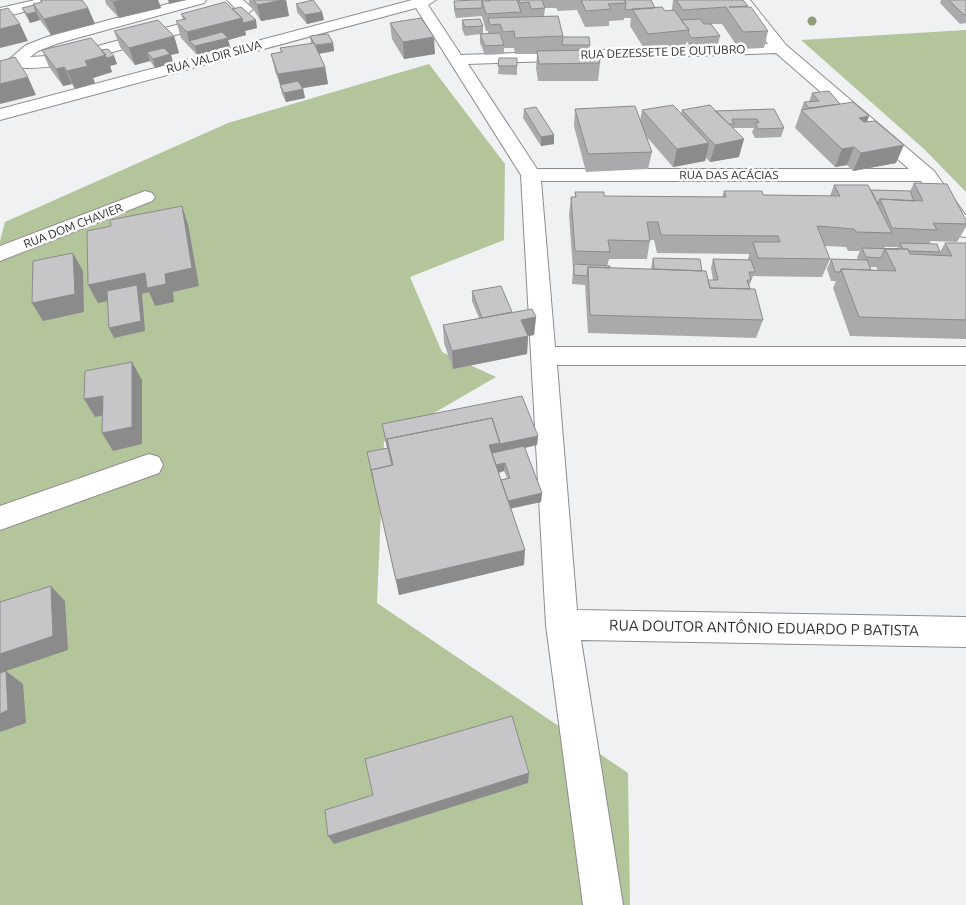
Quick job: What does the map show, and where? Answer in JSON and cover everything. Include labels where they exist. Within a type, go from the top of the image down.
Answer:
[{"type":"street","points":[[0,13],[54,0]]},
{"type":"street","points":[[18,61],[32,48],[53,40],[199,0]]},
{"type":"street","points":[[0,66],[18,61],[41,63],[65,60],[216,20],[240,13],[245,9],[234,0]]},
{"type":"street","points":[[742,0],[780,48],[926,176],[966,231]]},
{"type":"street","points":[[424,1],[456,60],[531,175],[562,625],[603,905]]},
{"type":"street","name":"RUA VALDIR SILVA","points":[[0,114],[424,1]]},
{"type":"street","name":"RUA DEZESSETE DE OUTUBRO","points":[[456,60],[780,48]]},
{"type":"street","name":"RUA DAS ACÁCIAS","points":[[531,175],[926,176]]},
{"type":"street","name":"RUA DOM CHAVIER","points":[[0,254],[145,197]]},
{"type":"street","points":[[543,356],[966,356]]},
{"type":"street","points":[[0,518],[149,466]]},
{"type":"street","name":"RUA DOUTOR ANTÔNIO EDUARDO P BATISTA","points":[[562,625],[966,632]]},
{"type":"green space","points":[[966,30],[966,192],[924,149],[801,40]]},
{"type":"green space","points":[[429,64],[505,164],[504,240],[410,277],[442,352],[496,377],[384,442],[377,603],[628,773],[630,905],[0,905],[0,241],[5,222],[228,123]]},
{"type":"building","points":[[41,0],[82,0],[88,8],[44,19],[33,4],[42,2]]},
{"type":"building","points":[[254,0],[283,0],[257,5]]},
{"type":"building","points":[[313,0],[322,12],[305,15],[296,4]]},
{"type":"building","points":[[483,0],[482,8],[455,9],[454,1]]},
{"type":"building","points":[[517,0],[521,12],[486,14],[482,1]]},
{"type":"building","points":[[519,0],[542,0],[545,8],[531,9],[529,2],[520,3]]},
{"type":"building","points":[[581,0],[624,0],[626,3],[608,4],[611,9],[586,11]]},
{"type":"building","points":[[624,0],[651,0],[655,8],[625,10],[626,3]]},
{"type":"building","points":[[676,0],[743,0],[748,6],[729,7],[751,7],[768,31],[743,32],[726,7],[683,10]]},
{"type":"building","points":[[949,0],[966,0],[966,15],[964,15]]},
{"type":"building","points":[[225,2],[242,18],[187,32],[176,21],[186,19],[181,14]]},
{"type":"building","points":[[34,5],[36,12],[27,14],[22,8]]},
{"type":"building","points":[[241,7],[256,20],[243,23],[242,18],[232,9]]},
{"type":"building","points":[[662,7],[665,11],[674,10],[689,30],[648,34],[632,9]]},
{"type":"building","points":[[8,8],[20,24],[0,29],[0,10]]},
{"type":"building","points":[[558,16],[563,36],[515,38],[514,31],[503,32],[500,24],[490,25],[488,18]]},
{"type":"building","points":[[421,18],[434,37],[403,42],[390,23]]},
{"type":"building","points":[[480,19],[483,26],[465,27],[462,20]]},
{"type":"building","points":[[700,19],[704,24],[711,24],[720,36],[692,38],[688,33],[689,30],[681,20]]},
{"type":"building","points":[[158,20],[174,36],[129,48],[114,31]]},
{"type":"building","points":[[222,32],[228,38],[195,46],[189,41]]},
{"type":"building","points":[[500,33],[504,45],[485,46],[480,34]]},
{"type":"building","points":[[328,34],[333,43],[315,45],[310,36]]},
{"type":"building","points":[[563,37],[589,37],[590,45],[562,45]]},
{"type":"building","points":[[91,38],[106,55],[85,61],[88,66],[67,71],[64,67],[56,69],[42,50]]},
{"type":"building","points":[[314,43],[325,67],[278,74],[271,54],[282,52],[280,48]]},
{"type":"building","points":[[164,48],[170,54],[153,59],[147,52]]},
{"type":"building","points":[[108,49],[114,56],[107,58],[101,50]]},
{"type":"building","points":[[596,50],[600,63],[539,64],[537,51]]},
{"type":"building","points":[[15,57],[28,77],[0,84],[0,61]]},
{"type":"building","points":[[499,58],[517,58],[517,66],[498,66]]},
{"type":"building","points":[[298,81],[303,89],[284,93],[280,85]]},
{"type":"building","points":[[829,91],[840,104],[809,108],[804,102],[819,101],[812,93]]},
{"type":"building","points":[[853,102],[869,116],[859,118],[864,122],[875,121],[904,145],[861,153],[854,147],[842,149],[801,110]]},
{"type":"building","points":[[673,105],[709,143],[677,149],[642,110]]},
{"type":"building","points":[[710,105],[744,139],[715,145],[682,110]]},
{"type":"building","points":[[635,106],[652,152],[588,154],[575,109]]},
{"type":"building","points":[[536,107],[554,135],[541,137],[524,109]]},
{"type":"building","points":[[774,109],[784,128],[758,129],[755,123],[759,123],[757,119],[732,119],[734,124],[729,124],[715,111]]},
{"type":"building","points":[[914,183],[947,184],[966,220],[966,224],[933,223],[937,230],[892,228],[880,199],[923,201]]},
{"type":"building","points":[[834,185],[868,185],[892,233],[856,232],[854,229],[817,226],[830,259],[758,258],[753,242],[780,242],[778,236],[661,235],[658,222],[647,222],[650,241],[608,240],[610,252],[575,251],[571,197],[576,197],[575,192],[604,192],[604,196],[726,197],[724,191],[762,191],[763,195],[840,196]]},
{"type":"building","points":[[871,190],[910,191],[914,201],[880,199],[878,204]]},
{"type":"building","points":[[182,206],[192,268],[165,274],[166,284],[147,288],[145,273],[88,285],[87,231],[111,226],[110,220]]},
{"type":"building","points":[[900,243],[937,244],[940,252],[909,251],[908,249],[903,249]]},
{"type":"building","points":[[945,243],[966,243],[966,320],[859,317],[841,269],[896,271],[885,249],[908,249],[910,254],[952,256]]},
{"type":"building","points":[[862,248],[899,249],[885,249],[881,258],[866,257]]},
{"type":"building","points":[[73,253],[75,294],[32,303],[33,261]]},
{"type":"building","points":[[653,258],[700,259],[702,271],[654,269]]},
{"type":"building","points":[[713,259],[751,260],[755,272],[749,272],[751,280],[747,280],[750,289],[710,288],[708,280],[718,280]]},
{"type":"building","points":[[831,259],[867,260],[871,270],[841,269],[840,272],[835,272]]},
{"type":"building","points":[[574,264],[610,266],[610,268],[588,267],[587,276],[574,275]]},
{"type":"building","points":[[588,267],[706,271],[710,288],[755,289],[763,320],[590,315]]},
{"type":"building","points":[[137,285],[141,321],[109,328],[107,291]]},
{"type":"building","points":[[501,286],[512,312],[482,318],[472,291]]},
{"type":"building","points":[[532,309],[536,317],[521,320],[528,336],[452,351],[443,325]]},
{"type":"building","points":[[132,362],[132,427],[102,433],[103,396],[84,399],[85,371]]},
{"type":"building","points":[[522,396],[538,436],[500,444],[492,418],[387,439],[388,448],[382,424]]},
{"type":"building","points":[[492,418],[500,443],[489,445],[525,550],[396,580],[371,470],[393,465],[387,439]]},
{"type":"building","points":[[524,446],[542,493],[508,501],[501,480],[510,478],[505,463],[496,465],[492,453]]},
{"type":"building","points":[[388,448],[392,465],[371,470],[367,452]]},
{"type":"building","points":[[51,586],[53,636],[0,654],[0,602]]},
{"type":"building","points":[[6,671],[8,710],[0,714],[0,673]]},
{"type":"building","points":[[512,716],[529,773],[328,836],[325,810],[373,795],[365,759]]}]
